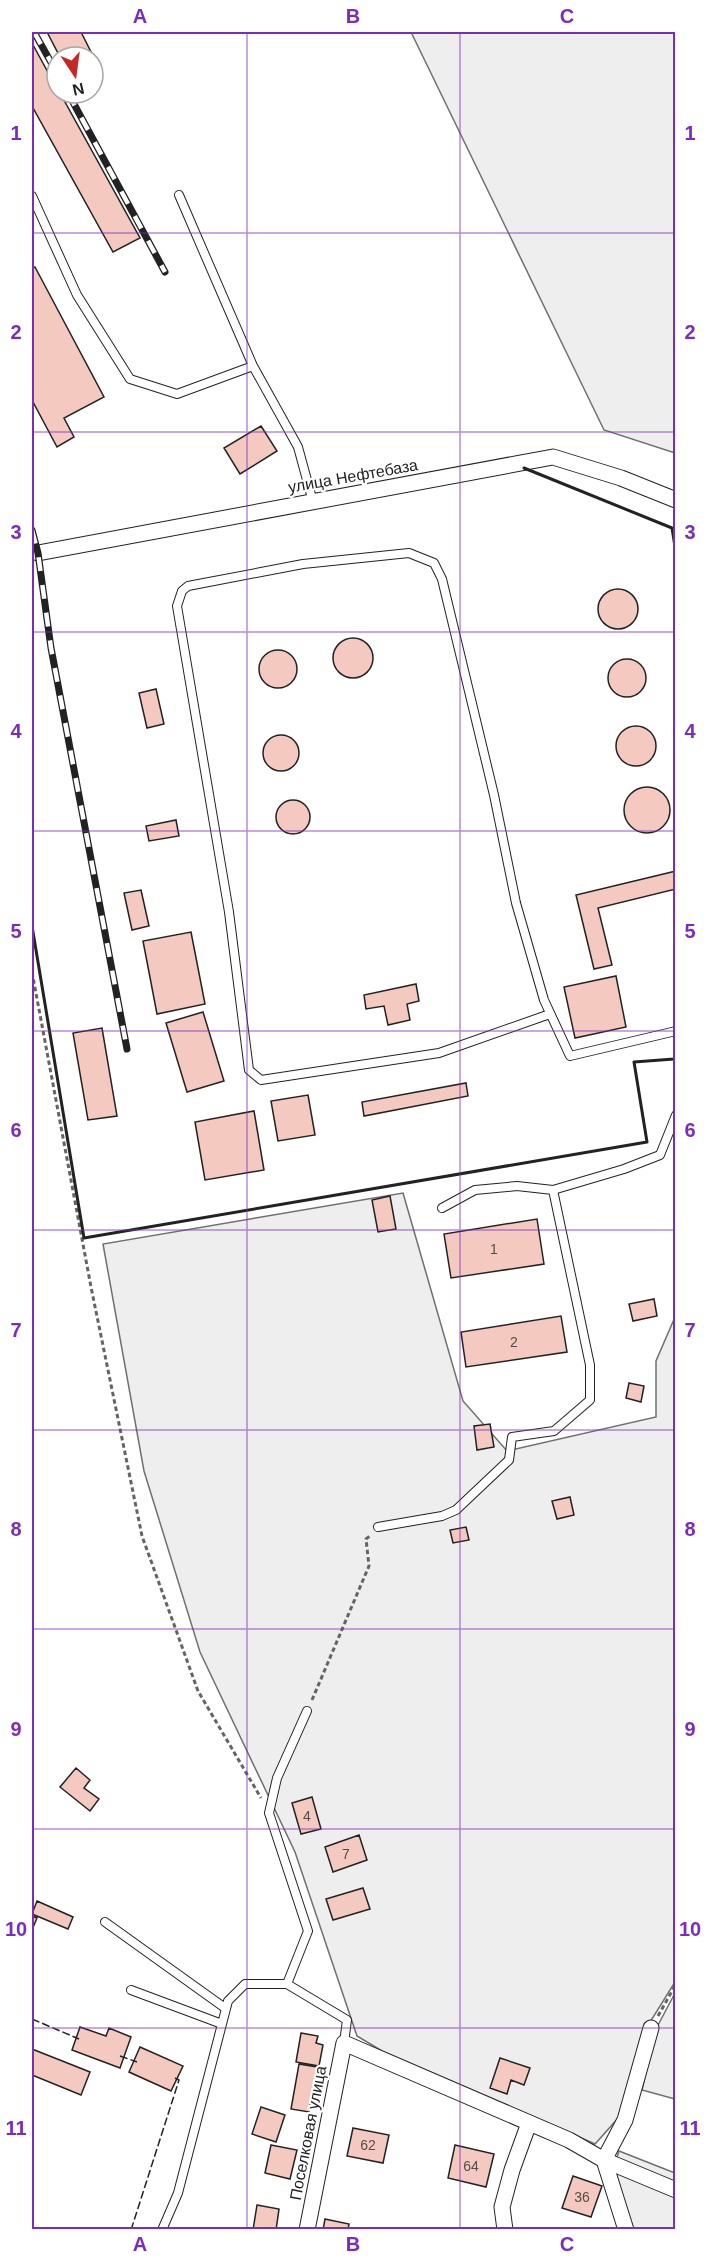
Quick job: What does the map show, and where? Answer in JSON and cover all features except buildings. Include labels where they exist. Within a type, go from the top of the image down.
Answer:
[{"type":"street","name":"улица Нефтебаза","points":[[32,551],[38,553],[553,457],[621,478],[675,500]]},
{"type":"street","points":[[626,2229],[604,2160],[625,2120],[651,2028]]},
{"type":"street","points":[[344,2043],[569,2140],[604,2160],[675,2190]]},
{"type":"street","name":"Поселковая улица","points":[[307,2229],[344,2043]]},
{"type":"street","points":[[505,2229],[502,2207],[512,2170],[529,2123]]},
{"type":"lane","points":[[179,195],[253,366],[298,447],[313,502]]},
{"type":"lane","points":[[32,196],[77,295],[130,379],[177,394],[253,366]]},
{"type":"lane","points":[[550,1014],[439,1053],[261,1080],[249,1070],[229,912],[177,606],[182,591],[188,586],[224,577],[303,564],[409,553],[434,563],[442,579],[494,795],[516,903],[550,1014],[570,1056],[675,1031]]},
{"type":"lane","points":[[442,1208],[475,1190],[517,1186],[553,1190],[624,1169],[660,1155],[675,1115]]},
{"type":"lane","points":[[378,1527],[442,1516],[456,1510],[509,1460],[512,1437],[554,1431],[590,1400],[590,1365],[553,1190]]},
{"type":"lane","points":[[287,1984],[308,1931],[269,1813],[277,1778],[307,1712]]},
{"type":"lane","points":[[105,1922],[225,2008]]},
{"type":"lane","points":[[162,2229],[178,2193],[228,2001],[245,1984],[287,1984],[347,2020],[344,2043]]},
{"type":"lane","points":[[131,1990],[222,2024]]},
{"type":"path","points":[[32,972],[142,1536],[198,1691],[269,1813]]},
{"type":"path","points":[[307,1712],[369,1566],[366,1539],[378,1527]]},
{"type":"path","points":[[651,2028],[675,1984]]},
{"type":"shaded area","points":[[411,32],[675,32],[675,453],[604,430]]},
{"type":"shaded area","points":[[403,1193],[463,1401],[507,1451],[656,1417],[656,1361],[675,1317],[675,1982],[647,2027],[620,2116],[595,2144],[382,2051],[357,2036],[295,1852],[200,1652],[144,1471],[103,1244]]},
{"type":"shaded area","points":[[675,1993],[675,2099],[642,2090],[656,2029]]},
{"type":"shaded area","points":[[619,2151],[675,2173],[675,2229],[631,2229],[613,2170]]},
{"type":"railway","points":[[34,32],[45,52]]},
{"type":"railway","points":[[75,105],[165,272]]},
{"type":"railway","points":[[32,530],[38,553],[51,648],[127,1049]]},
{"type":"fence","points":[[32,2019],[79,2039]]},
{"type":"fence","points":[[120,2056],[137,2062]]},
{"type":"fence","points":[[131,2230],[179,2080],[173,2077]]},
{"type":"wall","points":[[524,468],[672,528],[676,553]]},
{"type":"wall","points":[[32,926],[84,1238],[647,1142],[634,1062],[674,1059],[676,1054]]}]
